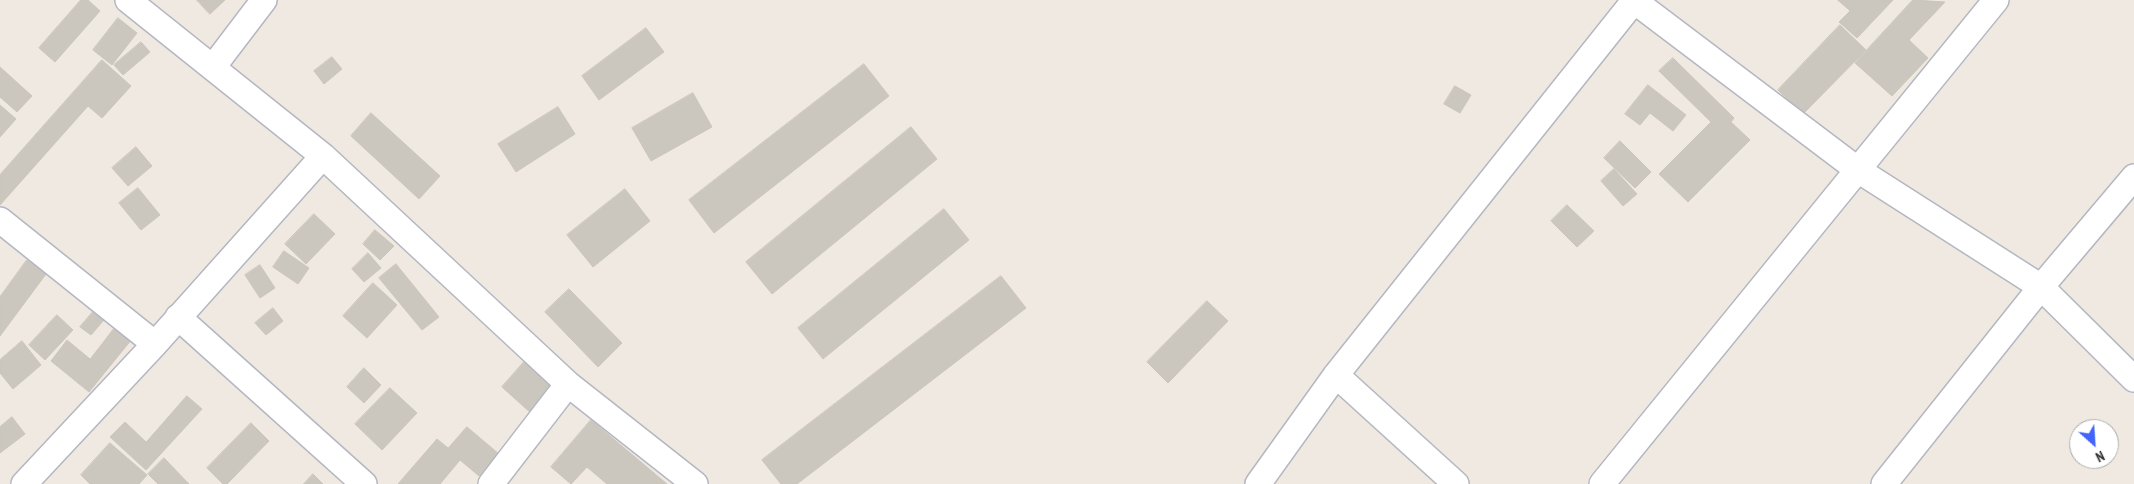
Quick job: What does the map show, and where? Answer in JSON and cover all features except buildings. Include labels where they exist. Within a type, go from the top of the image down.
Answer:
[{"type":"street","points":[[128,0],[213,66],[323,156],[568,384],[695,484]]},
{"type":"street","points":[[213,66],[264,0]]},
{"type":"street","points":[[1602,484],[1995,0]]},
{"type":"street","points":[[1258,484],[1336,375],[1634,1],[1858,170],[2041,287],[2134,379]]},
{"type":"street","points":[[24,484],[155,344],[323,156]]},
{"type":"street","points":[[1884,484],[2041,287],[2134,177]]},
{"type":"street","points":[[0,220],[155,344]]},
{"type":"street","points":[[178,318],[364,484]]},
{"type":"street","points":[[1336,375],[1456,484]]},
{"type":"street","points":[[491,484],[568,384]]}]
